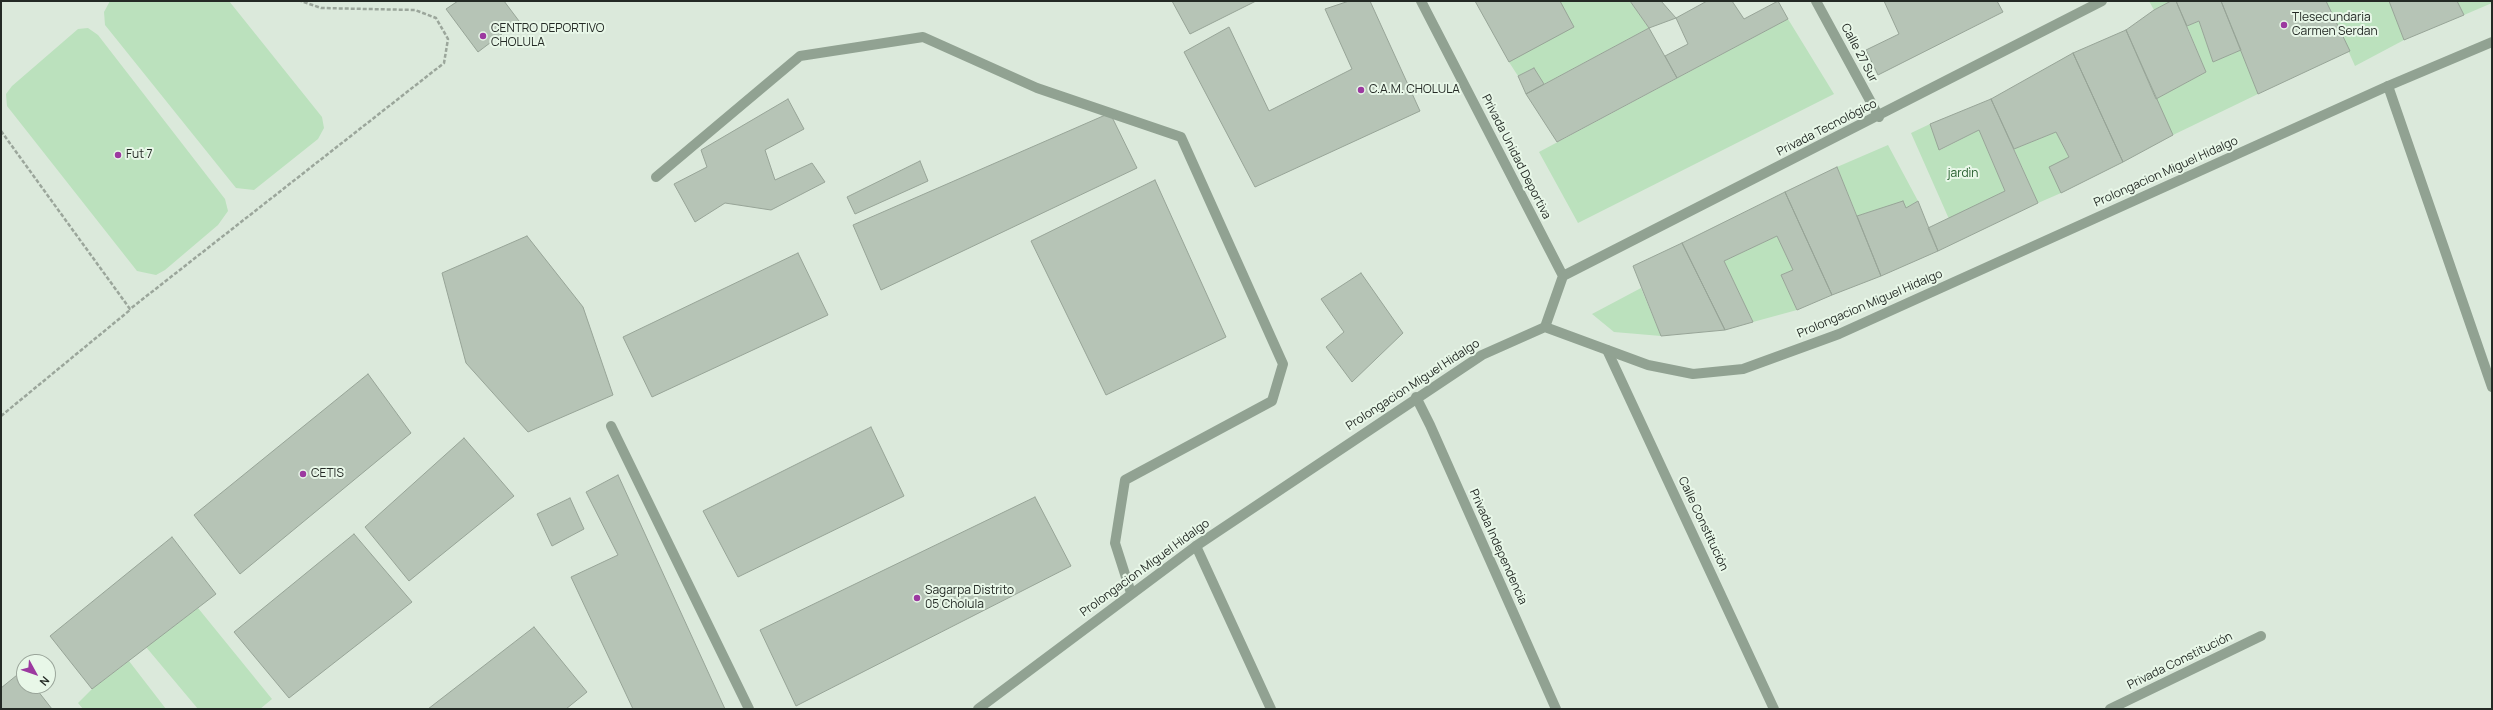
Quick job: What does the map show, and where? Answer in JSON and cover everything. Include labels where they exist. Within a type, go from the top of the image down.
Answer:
[{"type":"street","name":"Privada Unidad Deportiva","points":[[1421,1],[1563,276]]},
{"type":"street","name":"Calle 27 Sur","points":[[1816,1],[1878,117]]},
{"type":"street","name":"Privada Tecnológico","points":[[1563,276],[1878,117],[2102,1]]},
{"type":"street","points":[[656,177],[800,56],[923,37],[1037,88],[1181,137],[1283,364],[1272,401],[1125,480],[1115,543],[1131,593]]},
{"type":"street","name":"Prolongacion Miguel Hidalgo","points":[[978,709],[1131,593],[1196,546],[1416,397],[1482,355],[1545,327],[1648,365],[1693,374],[1743,369],[1839,334],[2388,86],[2492,42]]},
{"type":"street","points":[[2388,86],[2492,387]]},
{"type":"street","points":[[1545,327],[1563,276]]},
{"type":"street","name":"Calle Constitución","points":[[1607,350],[1774,709]]},
{"type":"street","name":"Privada Independencia","points":[[1416,397],[1430,425],[1556,709]]},
{"type":"street","points":[[610,426],[749,709]]},
{"type":"street","points":[[1196,546],[1271,709]]},
{"type":"street","name":"Privada Constitución","points":[[2110,709],[2261,636]]},
{"type":"path","points":[[1,416],[130,309],[444,63],[448,39],[436,18],[415,10],[321,8],[301,1]]},
{"type":"path","points":[[1,131],[130,309]]},
{"type":"green space","points":[[110,1],[229,1],[322,117],[324,128],[318,139],[254,190],[236,188],[105,25],[104,12]]},
{"type":"green space","points":[[1560,1],[1630,1],[1649,28],[1544,84],[1534,68],[1518,76],[1509,62]]},
{"type":"green space","points":[[2149,1],[2171,1],[2154,10]]},
{"type":"green space","points":[[2326,1],[2389,1],[2404,40],[2355,66]]},
{"type":"green space","points":[[2457,1],[2492,1],[2492,3],[2464,15]]},
{"type":"green space","points":[[1788,19],[1834,94],[1578,223],[1539,152]]},
{"type":"green space","points":[[2199,21],[2213,62],[2241,50],[2258,94],[2173,135],[2156,99],[2206,72],[2187,26]]},
{"type":"green space","name":"Fut 7","points":[[88,28],[98,35],[225,199],[228,211],[218,225],[165,270],[156,275],[137,271],[7,106],[6,94],[12,86],[78,29]]},
{"type":"green space","name":"jardìn","points":[[1930,124],[1940,150],[1979,130],[2005,191],[1949,219],[1911,133]]},
{"type":"green space","points":[[2056,132],[2069,157],[2061,193],[2038,203],[2014,149]]},
{"type":"green space","name":"jardìn","points":[[1888,145],[1918,201],[1906,208],[1903,202],[1857,216],[1837,167]]},
{"type":"green space","points":[[1777,236],[1793,270],[1781,275],[1797,310],[1753,322],[1724,261]]},
{"type":"green space","points":[[1641,288],[1661,336],[1614,332],[1592,314]]},
{"type":"green space","points":[[198,608],[272,699],[260,709],[198,709],[146,647]]},
{"type":"green space","points":[[129,661],[166,709],[83,709],[78,703],[92,689]]},
{"type":"building","name":"CENTRO DEPORTIVO CHOLULA","points":[[458,1],[504,1],[519,21],[478,52],[446,9]]},
{"type":"building","points":[[1172,1],[1256,1],[1190,34]]},
{"type":"building","name":"C.A.M. CHOLULA","points":[[1349,1],[1370,1],[1420,111],[1255,187],[1184,52],[1229,27],[1269,111],[1352,69],[1325,9]]},
{"type":"building","points":[[1475,1],[1560,1],[1574,27],[1509,62]]},
{"type":"building","points":[[1630,1],[1661,1],[1676,18],[1649,28]]},
{"type":"building","points":[[1707,1],[1732,1],[1744,19],[1778,1],[1788,19],[1677,78],[1665,56],[1688,44],[1676,18]]},
{"type":"building","points":[[1884,1],[1997,1],[2003,12],[1878,75],[1866,50],[1899,34]]},
{"type":"building","points":[[2171,1],[2176,1],[2206,72],[2156,99],[2126,30],[2154,10]]},
{"type":"building","points":[[2176,1],[2221,1],[2241,50],[2213,62],[2199,21],[2187,26]]},
{"type":"building","name":"Tlesecundaria Carmen Serdan","points":[[2221,1],[2326,1],[2350,51],[2258,94]]},
{"type":"building","points":[[2389,1],[2457,1],[2464,15],[2404,40]]},
{"type":"building","points":[[1649,28],[1677,78],[1557,142],[1526,94]]},
{"type":"building","points":[[2126,30],[2173,135],[2123,162],[2073,53]]},
{"type":"building","points":[[2073,53],[2123,162],[2061,193],[2049,167],[2069,157],[2056,132],[2014,149],[1991,99]]},
{"type":"building","points":[[1534,68],[1544,84],[1526,94],[1518,76]]},
{"type":"building","points":[[788,99],[804,129],[765,150],[775,180],[812,163],[825,182],[771,210],[725,203],[695,222],[674,184],[707,167],[701,150]]},
{"type":"building","points":[[1991,99],[2038,203],[1938,251],[1928,228],[2005,191],[1979,130],[1939,150],[1930,124]]},
{"type":"building","points":[[1110,113],[1137,168],[881,290],[853,225]]},
{"type":"building","points":[[920,161],[928,181],[855,214],[847,197]]},
{"type":"building","points":[[1837,167],[1881,276],[1832,295],[1785,192]]},
{"type":"building","points":[[1155,180],[1226,337],[1106,395],[1031,241]]},
{"type":"building","points":[[1785,192],[1832,295],[1797,310],[1781,275],[1793,270],[1777,236],[1724,261],[1753,322],[1725,330],[1682,243]]},
{"type":"building","points":[[1903,201],[1906,208],[1918,201],[1938,251],[1881,276],[1857,216]]},
{"type":"building","points":[[527,236],[583,307],[613,395],[528,432],[466,363],[442,273]]},
{"type":"building","points":[[1682,243],[1725,330],[1661,336],[1633,266]]},
{"type":"building","points":[[798,253],[828,315],[652,397],[623,337]]},
{"type":"building","points":[[1361,273],[1403,333],[1352,382],[1326,347],[1344,332],[1321,299]]},
{"type":"building","name":"CETIS","points":[[368,374],[411,433],[240,574],[194,515]]},
{"type":"building","points":[[871,427],[904,496],[738,577],[703,511]]},
{"type":"building","points":[[464,438],[514,496],[409,581],[365,527]]},
{"type":"building","points":[[618,475],[725,709],[633,709],[571,577],[618,555],[586,492]]},
{"type":"building","name":"Sagarpa Distrito 05 Cholula","points":[[1035,497],[1071,566],[796,706],[760,630]]},
{"type":"building","points":[[570,498],[584,529],[552,546],[537,514]]},
{"type":"building","points":[[354,534],[412,602],[289,698],[234,632]]},
{"type":"building","points":[[172,537],[216,594],[92,689],[50,636]]},
{"type":"building","points":[[534,627],[587,692],[566,709],[428,709]]},
{"type":"building","points":[[16,676],[16,694],[40,694],[52,709],[1,709],[1,688]]},
{"type":"place","name":"Tlesecundaria Carmen Serdan","points":[[2284,25]]},
{"type":"place","name":"CENTRO DEPORTIVO CHOLULA","points":[[483,36]]},
{"type":"place","name":"C.A.M. CHOLULA","points":[[1361,90]]},
{"type":"place","name":"Fut 7","points":[[118,155]]},
{"type":"place","name":"CETIS","points":[[303,474]]},
{"type":"place","name":"Sagarpa Distrito 05 Cholula","points":[[917,598]]}]
